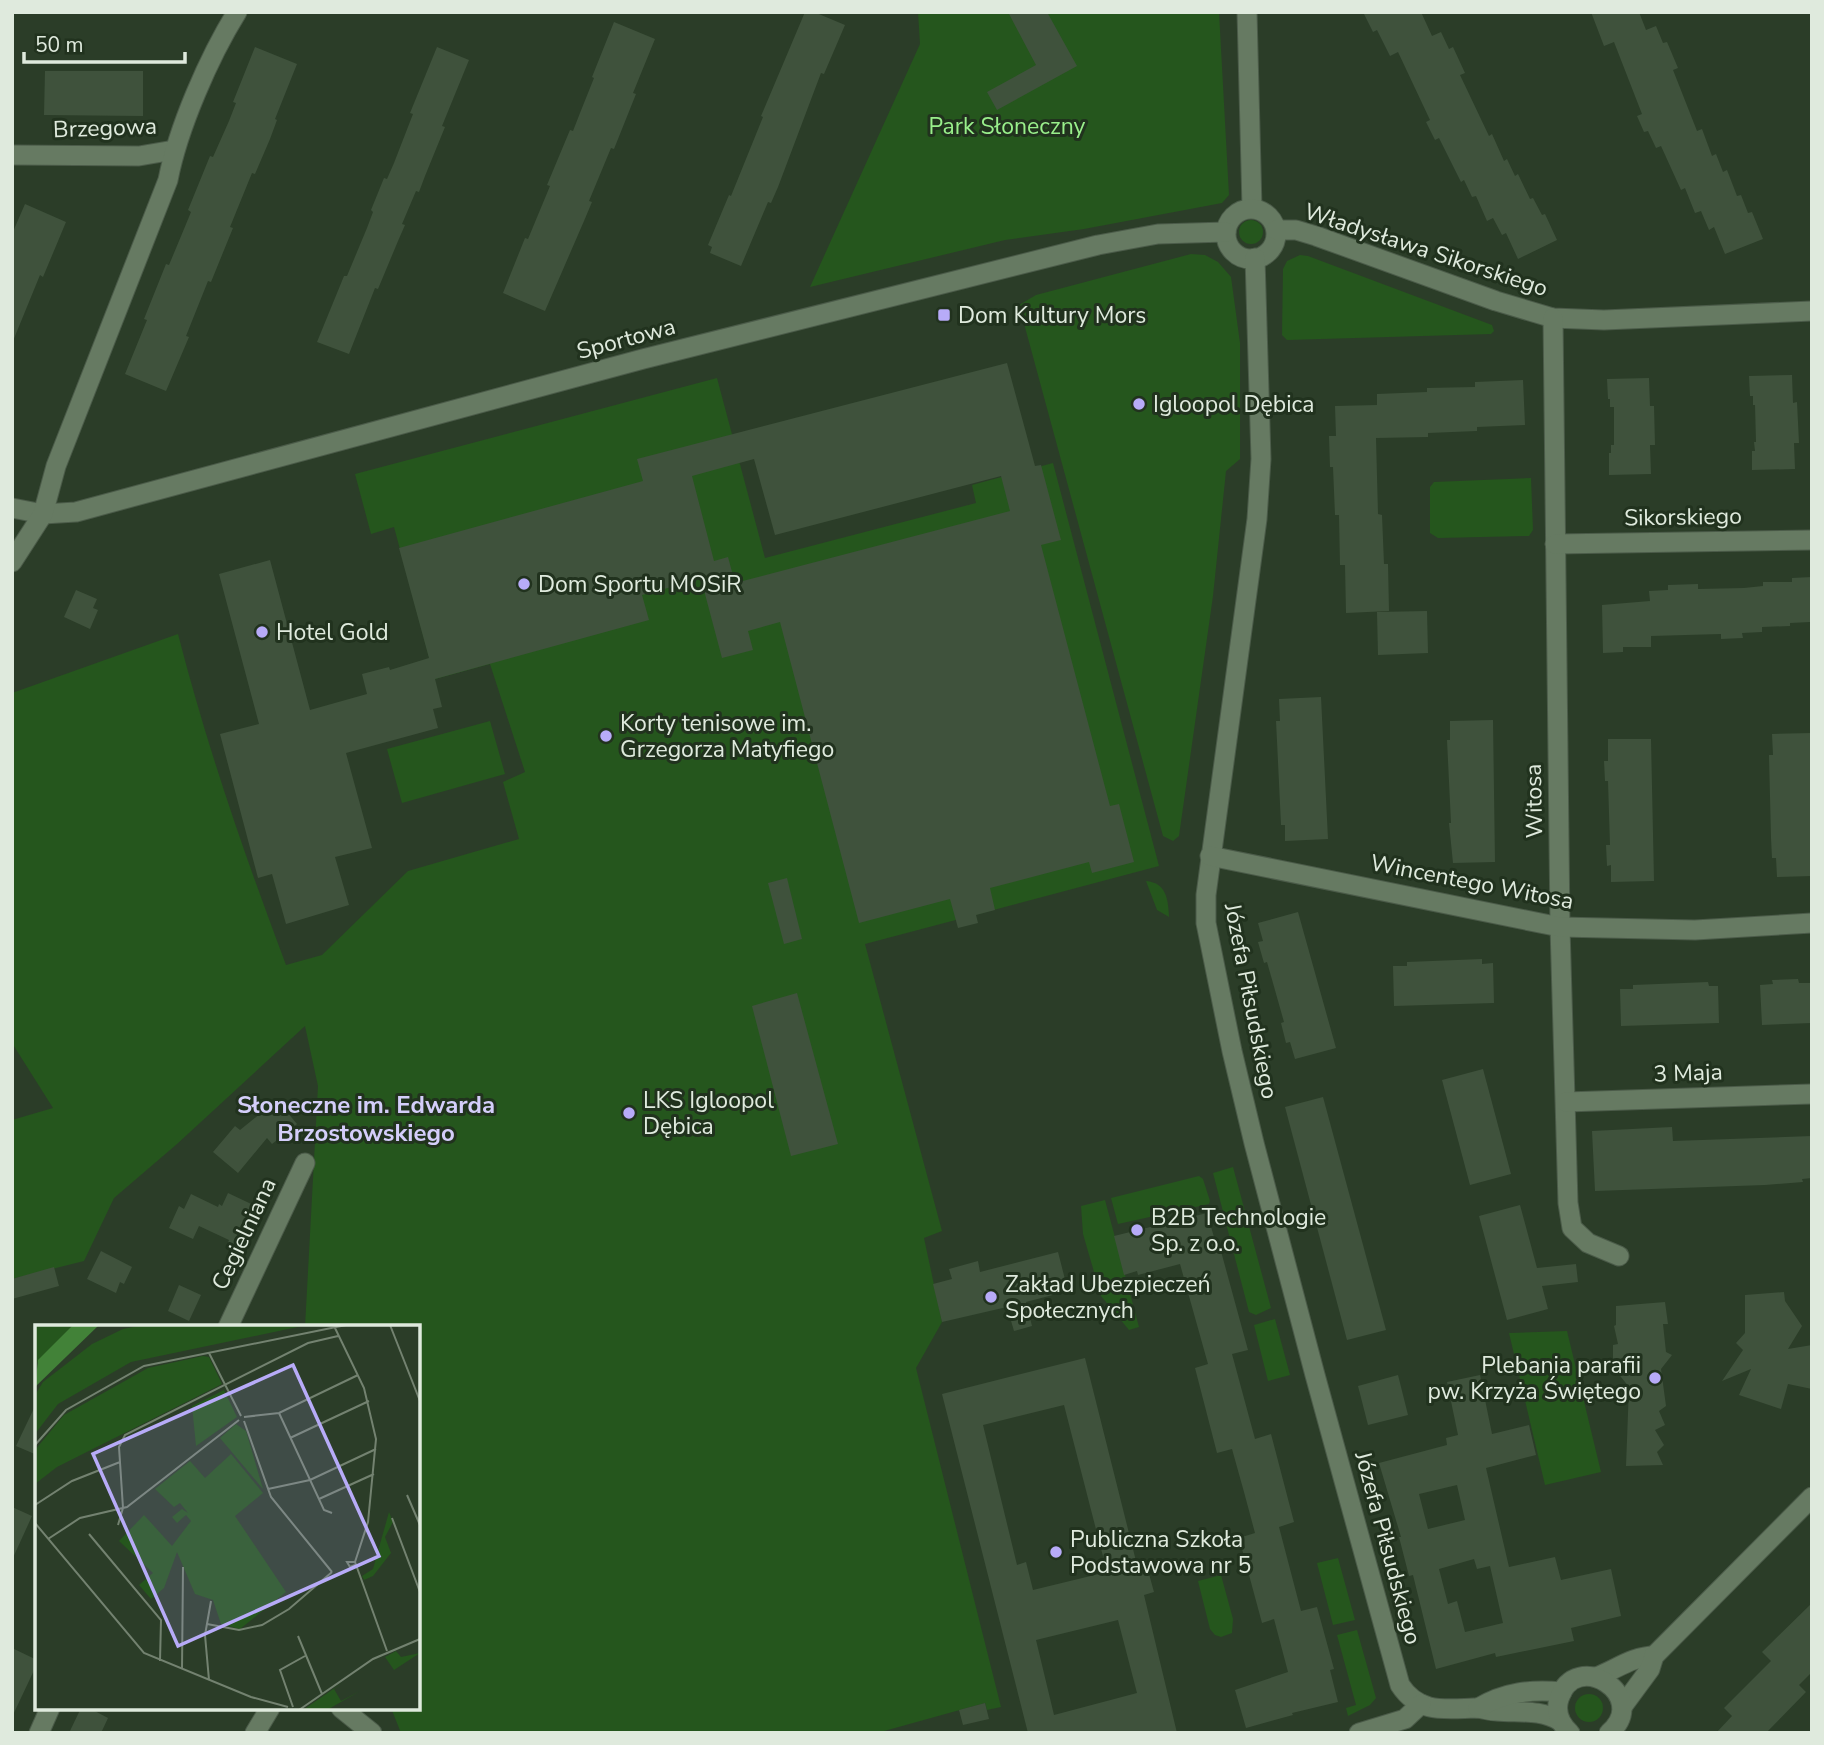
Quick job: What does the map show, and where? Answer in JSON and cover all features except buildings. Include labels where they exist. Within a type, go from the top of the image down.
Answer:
[{"type":"street","name":"Brzegowa","points":[[12,155],[139,156],[174,150],[221,37],[236,12]]},
{"type":"street","points":[[1247,12],[1252,208]]},
{"type":"street","points":[[12,562],[43,514],[56,466],[169,180],[174,150]]},
{"type":"street","points":[[1252,208],[1268,215],[1276,230],[1274,245],[1269,251],[1255,258],[1241,257],[1234,252],[1226,232],[1231,218],[1237,212],[1252,208]]},
{"type":"street","name":"Władysława Sikorskiego","points":[[1276,230],[1296,230],[1316,236],[1496,301],[1553,318],[1604,320],[1812,311]]},
{"type":"street","name":"Sportowa","points":[[12,509],[43,514],[76,512],[643,359],[1098,245],[1158,234],[1226,232]]},
{"type":"street","name":"Józefa Piłsudskiego","points":[[1255,258],[1261,459],[1257,519],[1210,856],[1206,923],[1251,1130],[1396,1671],[1404,1691],[1421,1704]]},
{"type":"street","name":"Witosa","points":[[1553,318],[1560,927],[1568,1203],[1572,1228],[1588,1243],[1619,1256]]},
{"type":"street","name":"Sikorskiego","points":[[1556,544],[1812,540]]},
{"type":"street","name":"Wincentego Witosa","points":[[1210,856],[1560,927],[1695,930],[1812,923]]},
{"type":"street","name":"3 Maja","points":[[1566,1102],[1812,1094]]},
{"type":"street","name":"Cegielniana","points":[[229,1325],[304,1163]]},
{"type":"street","points":[[1613,1731],[1622,1707],[1650,1669],[1654,1656],[1812,1497]]},
{"type":"street","points":[[1565,1727],[1558,1702],[1567,1685],[1575,1680],[1595,1677],[1617,1669],[1641,1656],[1654,1656]]},
{"type":"street","points":[[1595,1677],[1614,1688],[1622,1707]]},
{"type":"street","points":[[1359,1733],[1405,1719],[1421,1704],[1446,1711],[1478,1707],[1493,1699],[1522,1691],[1562,1692]]},
{"type":"street","points":[[1478,1707],[1493,1711],[1539,1713],[1565,1727]]},
{"type":"street","points":[[39,1733],[49,1710]]},
{"type":"street","points":[[255,1733],[269,1710]]},
{"type":"street","points":[[343,1710],[372,1733]]},
{"type":"green space","name":"Park Słoneczny","points":[[918,12],[1219,12],[1229,195],[1222,203],[1084,229],[1005,240],[810,287],[920,44]]},
{"type":"green space","points":[[1251,220],[1259,224],[1263,232],[1259,240],[1251,244],[1243,240],[1239,232],[1243,224]]},
{"type":"green space","points":[[1191,254],[1205,255],[1218,262],[1231,277],[1240,343],[1240,459],[1226,471],[1213,596],[1179,836],[1173,841],[1163,836],[1019,305],[1036,295]]},
{"type":"green space","points":[[1300,255],[1492,325],[1494,331],[1491,334],[1287,340],[1282,335],[1283,269],[1287,261]]},
{"type":"green space","points":[[717,378],[765,558],[976,503],[972,485],[1053,463],[1159,866],[865,944],[942,1231],[924,1238],[942,1322],[916,1368],[1001,1707],[987,1710],[985,1703],[877,1733],[401,1733],[392,1710],[420,1710],[420,1325],[305,1325],[318,1086],[305,1026],[114,1198],[84,1261],[12,1279],[12,1120],[53,1108],[12,1043],[12,693],[178,634],[228,801],[286,965],[322,955],[408,871],[519,839],[503,782],[525,772],[490,664],[435,679],[394,527],[371,534],[355,474]]},
{"type":"green space","points":[[1531,478],[1533,530],[1529,536],[1438,538],[1430,533],[1430,487],[1434,482]]},
{"type":"green space","points":[[490,721],[505,774],[402,803],[387,749]]},
{"type":"green space","points":[[1146,881],[1158,885],[1165,893],[1169,917],[1157,910]]},
{"type":"green space","points":[[1233,1167],[1271,1308],[1256,1315],[1249,1312],[1213,1173]]},
{"type":"green space","points":[[1199,1176],[1203,1179],[1209,1204],[1118,1224],[1111,1198]]},
{"type":"green space","points":[[1105,1200],[1139,1327],[1129,1330],[1101,1296],[1083,1234],[1081,1206]]},
{"type":"green space","points":[[1275,1319],[1290,1375],[1268,1381],[1254,1325]]},
{"type":"green space","points":[[1567,1331],[1601,1472],[1545,1485],[1509,1333]]},
{"type":"green space","points":[[1338,1558],[1355,1620],[1333,1625],[1317,1563]]},
{"type":"green space","points":[[1221,1575],[1233,1619],[1232,1633],[1221,1637],[1210,1629],[1198,1581]]},
{"type":"green space","points":[[1357,1630],[1376,1698],[1370,1705],[1348,1716],[1346,1708],[1356,1705],[1337,1635]]},
{"type":"green space","points":[[1589,1694],[1599,1698],[1603,1708],[1599,1718],[1589,1722],[1579,1718],[1575,1708],[1579,1698]]},
{"type":"place","name":"Dom Kultury Mors","points":[[944,315]]},
{"type":"place","name":"Igloopol Dębica","points":[[1139,404]]},
{"type":"place","name":"Dom Sportu MOSiR","points":[[524,584]]},
{"type":"place","name":"Hotel Gold","points":[[262,632]]},
{"type":"place","name":"Korty tenisowe im. Grzegorza Matyfiego","points":[[606,736]]},
{"type":"place","name":"LKS Igloopol Dębica","points":[[629,1113]]},
{"type":"place","name":"B2B Technologie Sp. z o.o.","points":[[1137,1230]]},
{"type":"place","name":"Zakład Ubezpieczeń Społecznych","points":[[991,1297]]},
{"type":"place","name":"Plebania parafii pw. Krzyża Świętego","points":[[1655,1378]]},
{"type":"place","name":"Publiczna Szkoła Podstawowa nr 5","points":[[1056,1552]]},
{"type":"district","name":"Słoneczne im. Edwarda Brzostowskiego","points":[[366,1119]]}]
